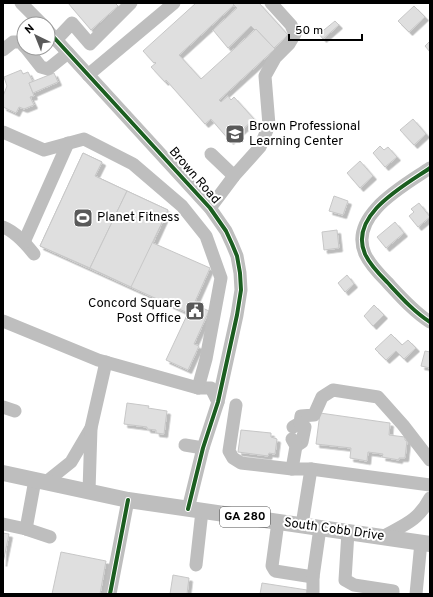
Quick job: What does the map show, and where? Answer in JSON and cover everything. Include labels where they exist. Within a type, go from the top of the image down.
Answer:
[{"type":"main road","name":"South Cobb Drive","points":[[3,473],[128,500],[426,543]]},
{"type":"street","points":[[21,3],[34,16]]},
{"type":"street","points":[[56,33],[72,23],[90,44],[131,3]]},
{"type":"street","points":[[88,75],[119,56],[174,3]]},
{"type":"street","points":[[210,208],[234,176],[260,147],[269,124],[265,76],[275,58],[289,44],[295,34],[291,24],[271,3]]},
{"type":"street","name":"Brown Road","points":[[56,40],[128,116],[210,208],[226,231],[237,256],[241,290],[237,315],[218,402],[203,448],[195,510],[196,565]]},
{"type":"street","points":[[28,56],[41,67],[48,69],[68,53]]},
{"type":"street","points":[[3,132],[44,150],[84,139],[133,164],[182,206],[206,236],[221,278],[206,359],[198,388]]},
{"type":"street","points":[[24,242],[68,143]]},
{"type":"street","points":[[211,154],[234,176]]},
{"type":"street","points":[[430,168],[397,190],[376,208],[365,225],[362,240],[365,253],[376,270],[405,301],[430,322]]},
{"type":"street","points":[[3,228],[8,229],[24,242],[34,254]]},
{"type":"street","points":[[221,278],[240,273]]},
{"type":"street","points":[[3,321],[106,362],[198,388],[211,388],[218,402]]},
{"type":"street","points":[[89,491],[91,428],[106,362]]},
{"type":"street","points":[[292,469],[296,430],[314,415],[322,397],[333,390],[378,397],[403,425],[430,460]]},
{"type":"street","points":[[236,405],[229,451],[232,458],[240,463],[292,469],[311,469],[430,486]]},
{"type":"street","points":[[26,529],[40,481],[71,462],[91,428]]},
{"type":"street","points":[[185,445],[203,448]]},
{"type":"street","points":[[302,525],[311,469]]},
{"type":"street","points":[[382,537],[416,518],[430,498]]},
{"type":"street","points":[[110,594],[128,500]]},
{"type":"street","points":[[278,522],[272,566],[275,571],[312,577]]},
{"type":"street","points":[[3,524],[50,536]]},
{"type":"street","points":[[313,594],[312,577],[320,528]]},
{"type":"street","points":[[348,532],[344,580],[372,591],[393,591],[392,594]]},
{"type":"street","points":[[416,594],[426,543]]},
{"type":"building","points":[[68,3],[115,3],[118,6],[91,30]]},
{"type":"building","points":[[196,3],[232,3],[234,5],[179,55],[201,79],[256,29],[275,49],[219,100],[221,102],[228,96],[231,100],[234,97],[254,119],[230,141],[211,119],[205,124],[166,80],[165,82],[151,67],[156,63],[154,63],[143,51]]},
{"type":"building","points":[[232,3],[259,3],[288,35],[274,48],[256,29],[255,30],[251,26],[228,48],[213,30],[237,8]]},
{"type":"building","points":[[414,6],[425,17],[409,32],[398,21]]},
{"type":"building","points":[[335,21],[339,25],[323,39],[319,34]]},
{"type":"building","points":[[430,41],[430,52],[425,46]]},
{"type":"building","points":[[21,70],[23,74],[28,72],[33,82],[29,83],[34,96],[30,97],[34,105],[24,109],[19,107],[16,113],[3,107],[3,96],[7,86],[4,77]]},
{"type":"building","points":[[54,73],[58,82],[33,93],[29,83]]},
{"type":"building","points":[[413,119],[426,134],[414,145],[400,130]]},
{"type":"building","points":[[380,146],[384,150],[388,147],[397,157],[385,167],[373,153]]},
{"type":"building","points":[[83,153],[102,162],[95,176],[168,210],[153,243],[210,268],[194,304],[209,311],[194,344],[199,346],[188,370],[166,360],[188,313],[40,246]]},
{"type":"building","name":"Planet Fitness","points":[[83,153],[102,162],[95,176],[127,191],[90,268],[40,246]]},
{"type":"building","points":[[360,161],[373,176],[360,188],[347,173]]},
{"type":"building","points":[[127,191],[168,210],[131,287],[90,268]]},
{"type":"building","points":[[334,196],[348,201],[343,215],[329,211]]},
{"type":"building","points":[[419,203],[430,217],[418,227],[409,216],[414,212],[411,209]]},
{"type":"building","points":[[395,222],[404,233],[386,248],[377,237]]},
{"type":"building","points":[[337,230],[339,248],[324,250],[322,232]]},
{"type":"building","points":[[347,275],[354,284],[345,292],[338,283]]},
{"type":"building","points":[[374,305],[384,315],[373,326],[364,316]]},
{"type":"building","points":[[391,334],[402,345],[408,340],[416,348],[404,359],[396,351],[386,360],[375,349]]},
{"type":"building","points":[[425,351],[430,352],[430,368],[421,366]]},
{"type":"building","points":[[127,403],[149,406],[148,408],[167,411],[164,434],[156,433],[156,430],[147,429],[147,427],[124,424]]},
{"type":"building","points":[[320,413],[390,423],[389,435],[405,437],[405,440],[407,441],[405,458],[399,458],[399,460],[382,457],[383,454],[368,452],[367,461],[350,458],[351,448],[316,444]]},
{"type":"building","points":[[241,430],[271,433],[271,437],[277,439],[275,454],[269,453],[268,456],[238,452]]},
{"type":"building","points":[[3,533],[9,534],[3,563]]},
{"type":"building","points":[[61,552],[106,561],[100,594],[52,594]]},
{"type":"building","points":[[173,575],[189,578],[187,594],[170,594]]},
{"type":"building","points":[[262,583],[307,590],[306,594],[260,594]]},
{"type":"cycle path","points":[[56,40],[210,208],[226,231],[237,256],[241,290],[237,315],[218,402],[203,448],[188,509]]},
{"type":"cycle path","points":[[430,168],[394,192],[382,203],[364,226],[362,240],[365,254],[369,262],[407,304],[430,322]]},
{"type":"cycle path","points":[[110,594],[128,500]]},
{"type":"place","name":"Brown Professional Learning Center","points":[[235,134]]},
{"type":"place","name":"Planet Fitness","points":[[83,218]]},
{"type":"place","name":"Concord Square Post Office","points":[[195,311]]}]
